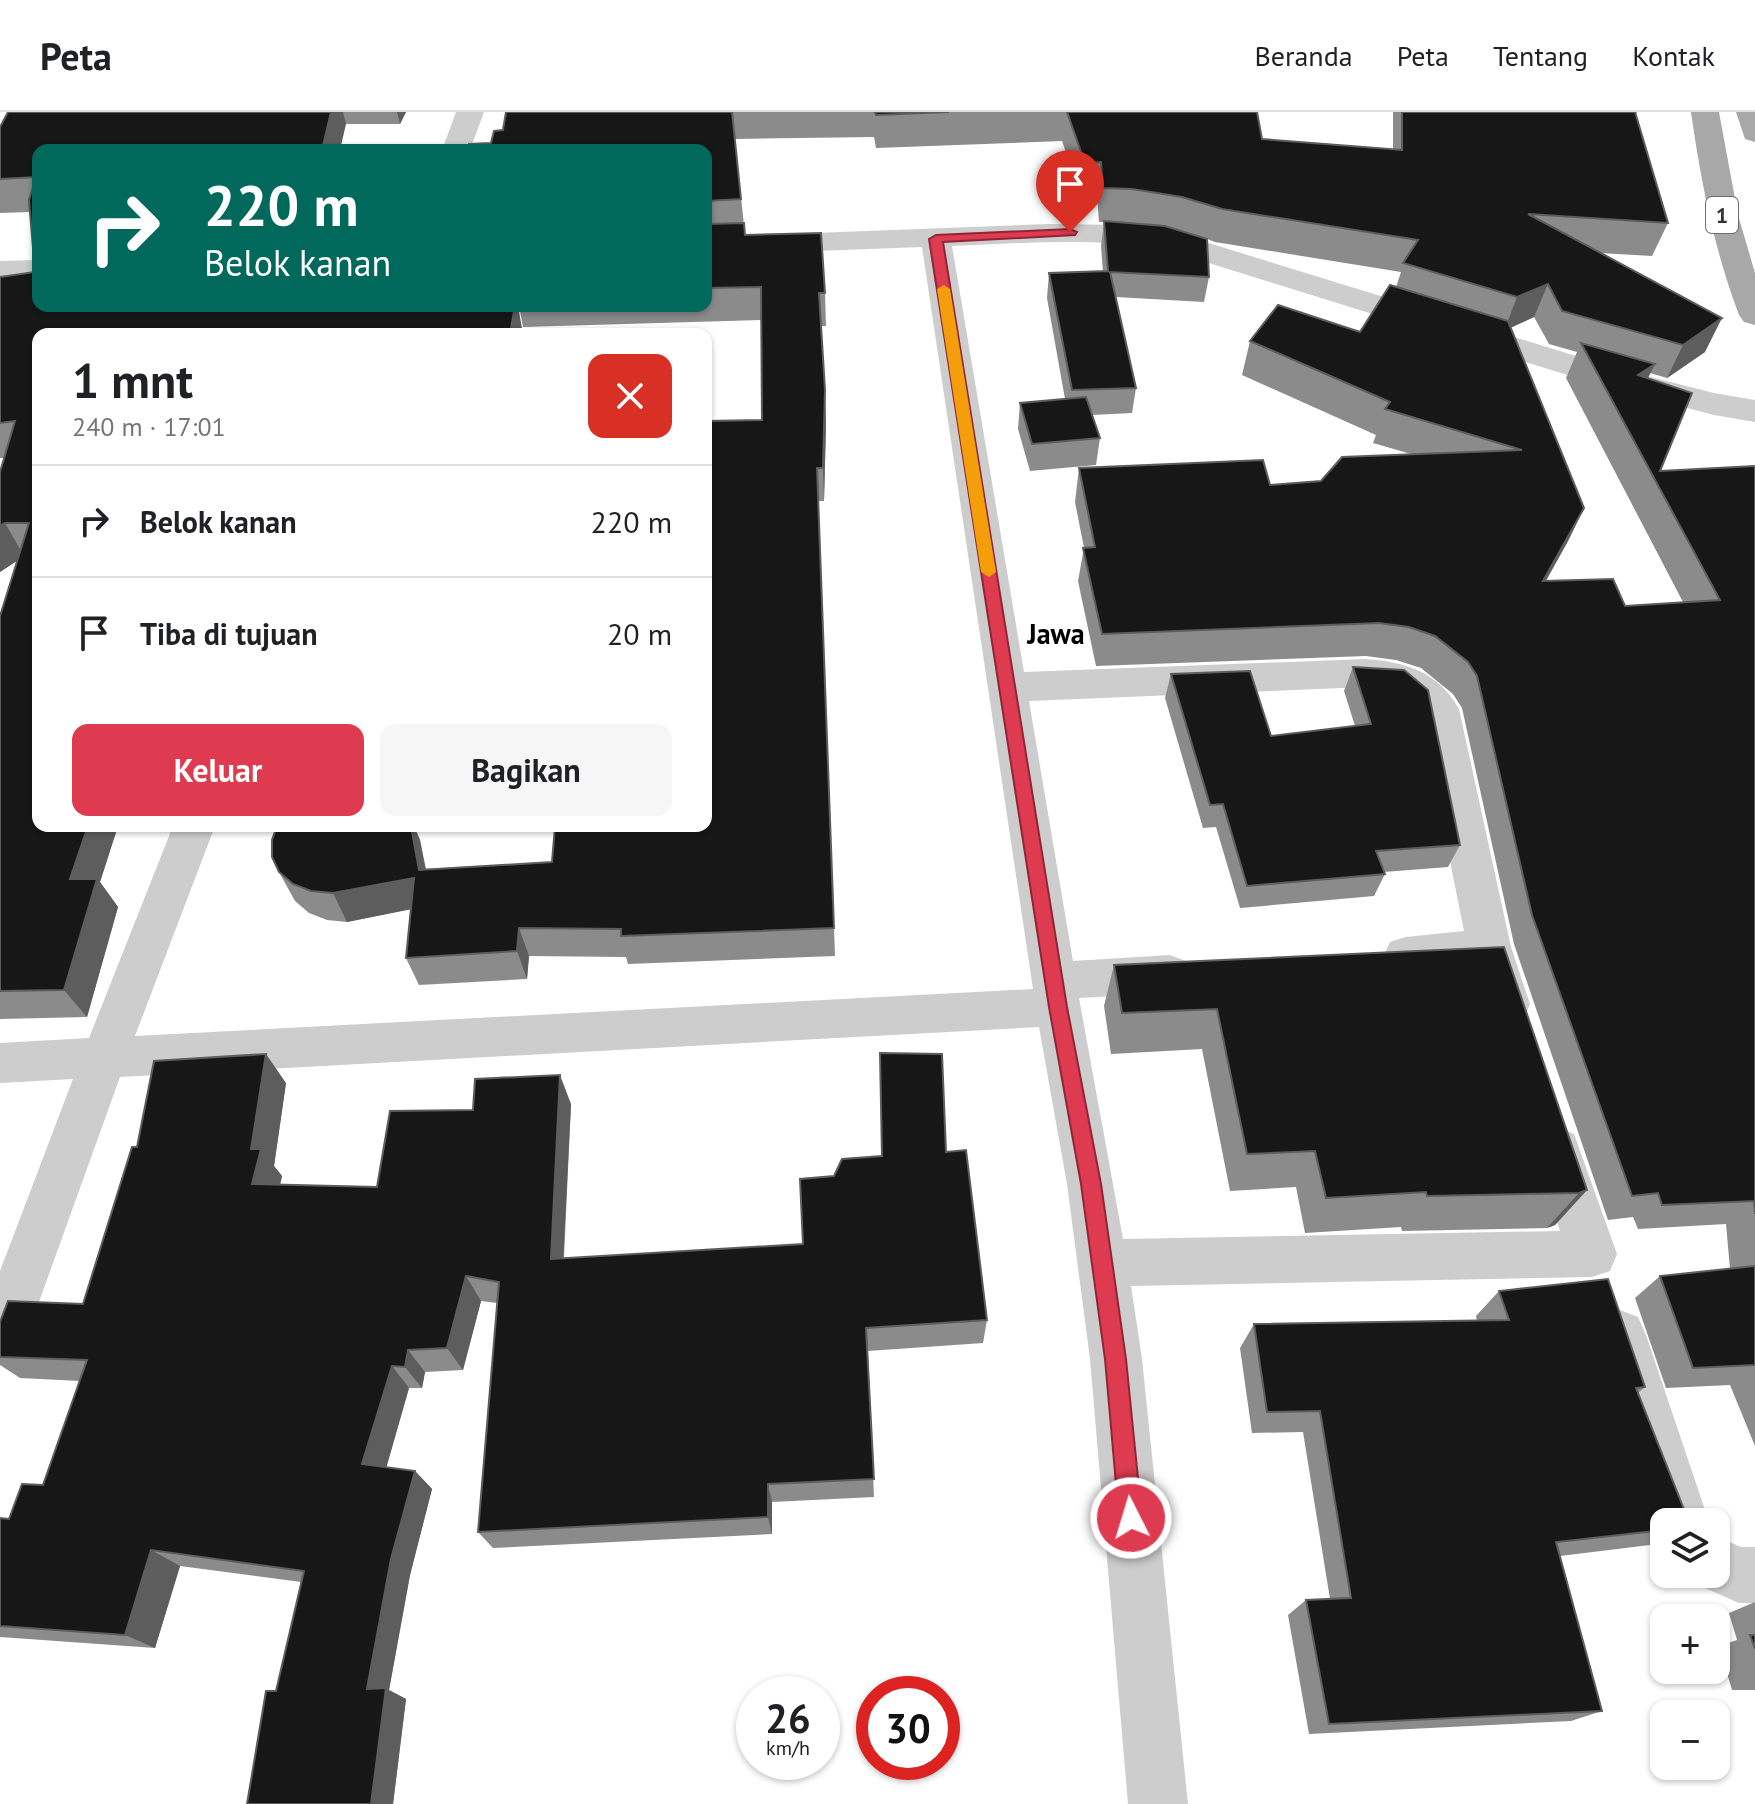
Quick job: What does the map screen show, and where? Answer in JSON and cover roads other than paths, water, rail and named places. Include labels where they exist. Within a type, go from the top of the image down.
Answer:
[{"type":"main road","name":"1","points":[[1705,112],[1729,247],[1755,315]]},
{"type":"main road","points":[[1750,112],[1755,133]]},
{"type":"street","points":[[458,144],[470,112]]},
{"type":"street","points":[[712,246],[1092,232],[1165,240],[1605,376],[1714,404],[1755,411]]},
{"type":"street","points":[[936,239],[1006,687],[1091,1184],[1116,1359],[1158,1804]]},
{"type":"street","points":[[0,270],[32,269]]},
{"type":"street","points":[[1006,687],[1366,673],[1403,677],[1415,682],[1432,697],[1439,709],[1489,947],[1523,1049]]},
{"type":"street","points":[[0,1338],[192,832]]},
{"type":"street","points":[[1363,958],[1489,947]]},
{"type":"street","points":[[0,1063],[1057,994],[1207,971]]},
{"type":"street","points":[[1543,1108],[1677,1508]]},
{"type":"street","points":[[1101,1263],[1592,1254]]},
{"type":"street","points":[[1730,1571],[1739,1575],[1755,1575]]},
{"type":"district","name":"Jawa","points":[[1056,633]]}]
